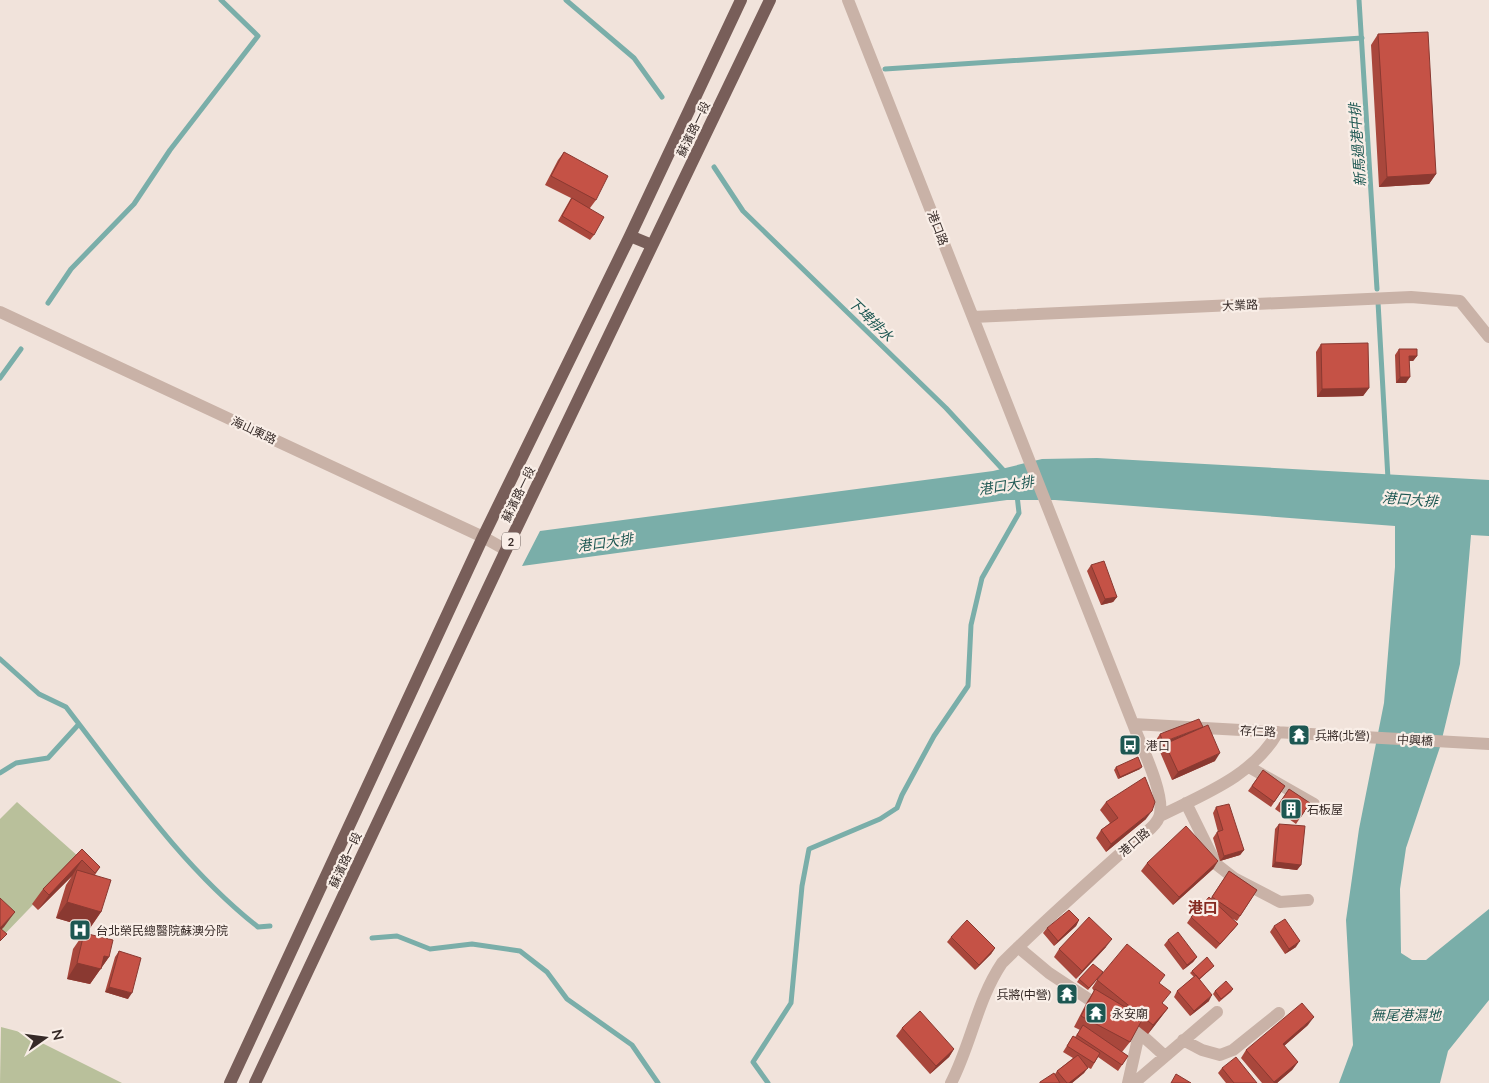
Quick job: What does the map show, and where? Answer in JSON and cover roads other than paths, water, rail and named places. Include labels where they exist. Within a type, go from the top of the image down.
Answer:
[{"type":"main road","name":"蘇濱路一段","points":[[230,1083],[484,537],[630,236],[741,0]]},
{"type":"main road","name":"蘇濱路一段","points":[[255,1083],[506,550],[770,0]]},
{"type":"main road","points":[[630,236],[652,245]]},
{"type":"street","name":"港口路","points":[[848,0],[1133,724],[1158,788],[1161,801],[1160,816],[1152,826],[1096,875],[1002,964],[993,977],[951,1083]]},
{"type":"street","name":"大業路","points":[[973,317],[1411,297],[1460,300],[1489,337]]},
{"type":"street","name":"海山東路","points":[[0,312],[484,537],[506,550]]},
{"type":"street","name":"存仁路","points":[[1133,724],[1384,738]]},
{"type":"street","points":[[1160,816],[1249,768],[1272,743],[1278,732]]},
{"type":"street","name":"中興橋","points":[[1384,738],[1489,744]]},
{"type":"street","points":[[1249,768],[1314,804]]},
{"type":"street","points":[[1186,803],[1216,864],[1220,868],[1234,878],[1280,902],[1308,900]]},
{"type":"street","points":[[1018,947],[1049,973],[1088,1000],[1135,1028],[1139,1034],[1165,1056]]},
{"type":"street","points":[[1134,1083],[1217,1012]]},
{"type":"street","points":[[1183,1040],[1202,1050],[1220,1056],[1233,1050],[1279,1013]]},
{"type":"street","points":[[1128,1083],[1139,1034]]},
{"type":"water","points":[[1097,458],[1489,480],[1489,536],[1471,535],[1460,664],[1440,747],[1406,848],[1400,889],[1401,953],[1412,960],[1426,960],[1489,909],[1489,1000],[1448,1051],[1440,1083],[1339,1083],[1353,1045],[1346,920],[1359,829],[1384,703],[1395,567],[1395,526],[1055,500],[1007,500],[522,566],[540,531],[993,471],[1042,459]]},
{"type":"waterway","points":[[48,303],[71,269],[134,204],[170,150],[258,36],[221,0]]},
{"type":"waterway","name":"下埤排水","points":[[566,0],[634,58],[662,97]]},
{"type":"waterway","name":"新馬過港中排","points":[[1359,0],[1377,289]]},
{"type":"waterway","points":[[885,69],[1362,38]]},
{"type":"waterway","name":"下埤排水","points":[[714,167],[743,211],[946,408],[1006,473]]},
{"type":"waterway","name":"新馬過港中排","points":[[1378,302],[1388,479]]},
{"type":"waterway","points":[[0,378],[21,349]]},
{"type":"waterway","name":"港口大排","points":[[768,1083],[753,1062],[791,1003],[802,886],[809,849],[880,819],[897,808],[934,736],[968,686],[971,625],[982,578],[1019,513],[1017,495]]},
{"type":"waterway","points":[[0,659],[39,694],[66,707],[79,724]]},
{"type":"waterway","points":[[0,773],[16,763],[48,758],[79,724],[162,832],[208,882],[258,927],[270,926]]},
{"type":"waterway","points":[[372,938],[397,936],[430,949],[472,944],[520,951],[547,972],[567,999],[632,1045],[658,1083]]},
{"type":"place","name":"兵將(北營)","points":[[1299,735]]},
{"type":"place","name":"港口","points":[[1130,745]]},
{"type":"place","name":"石板屋","points":[[1291,809]]},
{"type":"place","name":"台北榮民總醫院蘇澳分院","points":[[80,930]]},
{"type":"place","name":"兵將(中營)","points":[[1067,994]]},
{"type":"place","name":"永安廟","points":[[1096,1013]]},
{"type":"district","name":"港口","points":[[1203,907]]},
{"type":"water label","name":"無尾港濕地","points":[[1406,1014]]}]
